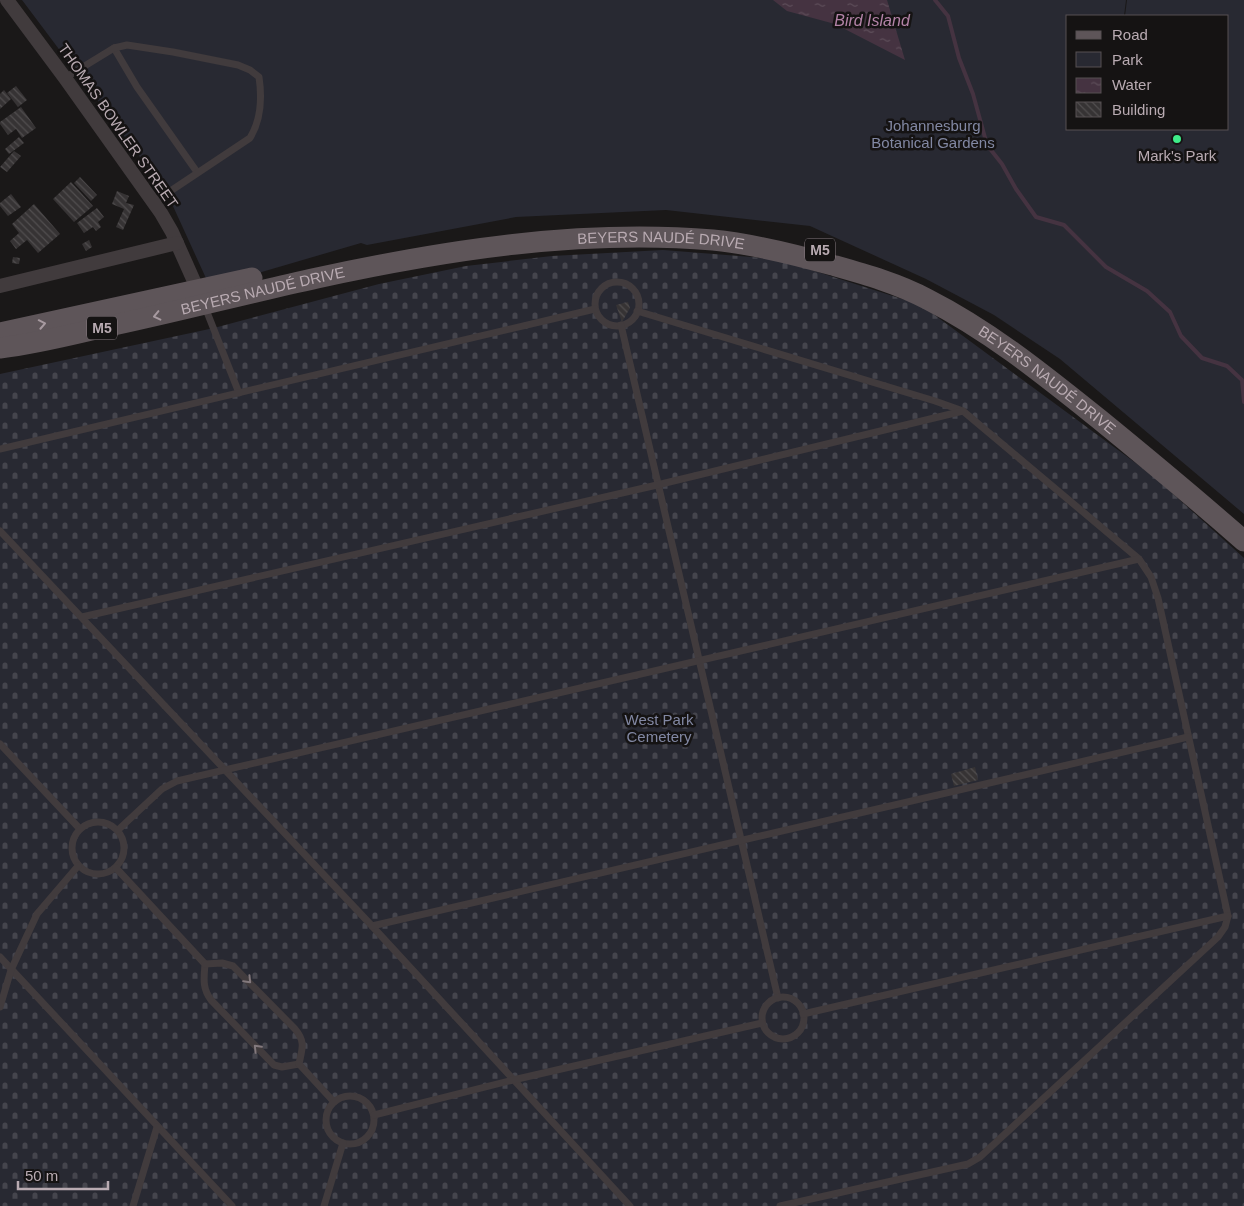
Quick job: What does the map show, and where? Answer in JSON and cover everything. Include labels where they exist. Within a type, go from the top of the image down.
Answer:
[{"type":"main road","name":"BEYERS NAUDÉ DRIVE","points":[[0,348],[54,338],[201,297],[234,283],[314,264],[394,249],[553,229],[606,226],[652,226],[722,231],[784,240],[888,270],[926,286],[976,312],[1032,350],[1074,382],[1244,525]]},
{"type":"main road","name":"BEYERS NAUDÉ DRIVE","points":[[0,333],[69,319],[319,278],[380,265],[474,250],[565,239],[621,237],[713,240],[781,251],[867,275],[905,289],[942,306],[1016,353],[1044,374],[1244,540]]},
{"type":"street","name":"THOMAS BOWLER STREET","points":[[7,0],[154,202],[177,243],[201,297]]},
{"type":"street","points":[[0,286],[177,243]]},
{"type":"lane","points":[[65,78],[114,48],[127,45],[238,65],[250,70],[259,77],[262,94],[253,132],[244,144],[197,172],[154,202]]},
{"type":"lane","points":[[114,48],[137,87],[197,172]]},
{"type":"lane","points":[[618,282],[628,286],[636,294],[638,311],[631,320],[621,326],[605,323],[596,309],[596,298],[602,288],[612,283],[618,282]]},
{"type":"lane","points":[[201,297],[239,393]]},
{"type":"lane","points":[[0,448],[596,309]]},
{"type":"lane","points":[[638,311],[926,398],[963,411],[1139,559],[1151,577],[1158,598],[1228,916],[1225,927],[1218,937],[980,1157],[968,1164],[780,1206]]},
{"type":"lane","points":[[621,326],[778,998]]},
{"type":"lane","points":[[82,617],[658,484],[963,411]]},
{"type":"lane","points":[[0,531],[372,926],[630,1206]]},
{"type":"lane","points":[[118,830],[162,789],[177,781],[1139,559]]},
{"type":"lane","points":[[372,926],[1188,737]]},
{"type":"lane","points":[[0,744],[80,829]]},
{"type":"lane","points":[[92,822],[99,822],[106,823],[118,830],[122,836],[124,849],[120,863],[116,868],[97,875],[84,871],[78,866],[72,854],[72,847],[76,834],[80,829],[92,822]]},
{"type":"lane","points":[[0,1007],[11,970],[37,914],[78,866]]},
{"type":"lane","points":[[116,868],[205,964],[205,992],[211,1000],[274,1065],[282,1067],[299,1064]]},
{"type":"lane","points":[[803,1014],[1228,916]]},
{"type":"lane","points":[[0,957],[232,1206]]},
{"type":"lane","points":[[205,964],[222,963],[232,966],[295,1029],[302,1037],[303,1046],[299,1064]]},
{"type":"lane","points":[[778,998],[789,998],[794,1001],[798,1004],[803,1014],[800,1030],[787,1039],[771,1036],[762,1023],[765,1007],[778,998]]},
{"type":"lane","points":[[374,1115],[513,1080],[762,1023]]},
{"type":"lane","points":[[299,1064],[334,1102]]},
{"type":"lane","points":[[345,1096],[358,1096],[368,1103],[374,1115],[374,1127],[366,1138],[355,1144],[343,1143],[332,1136],[326,1125],[327,1113],[334,1102],[345,1096]]},
{"type":"lane","points":[[133,1206],[157,1127]]},
{"type":"lane","points":[[324,1206],[343,1143]]},
{"type":"green space","name":"Johannesburg Botanical Gardens","points":[[22,0],[1126,0],[1124,15],[1066,15],[1066,130],[1229,130],[1229,15],[1125,15],[1127,0],[1244,0],[1244,514],[1060,359],[994,315],[926,279],[810,226],[666,210],[516,217],[367,245],[361,243],[210,287],[167,193]]},
{"type":"green space","name":"West Park Cemetery","points":[[663,250],[777,259],[921,305],[1152,475],[1244,558],[1244,1206],[0,1206],[0,374],[214,328],[379,284],[466,266],[552,256]]},
{"type":"water","name":"Bird Island","points":[[773,0],[887,0],[905,60],[835,24],[787,11]]},
{"type":"building","points":[[16,86],[27,100],[18,107],[7,93]]},
{"type":"building","points":[[4,90],[11,99],[0,109],[0,94]]},
{"type":"building","points":[[21,107],[36,128],[22,138],[16,129],[8,135],[0,124],[0,122]]},
{"type":"building","points":[[19,137],[24,143],[9,154],[5,149]]},
{"type":"building","points":[[14,151],[21,156],[7,172],[0,167]]},
{"type":"building","points":[[80,177],[97,195],[91,201],[74,183]]},
{"type":"building","points":[[71,182],[93,206],[74,222],[53,199]]},
{"type":"building","points":[[117,191],[129,196],[126,203],[134,205],[123,230],[116,227],[124,209],[112,204]]},
{"type":"building","points":[[11,194],[21,207],[8,216],[0,206],[0,203]]},
{"type":"building","points":[[34,204],[60,234],[38,253],[27,240],[16,249],[10,241],[19,233],[12,224]]},
{"type":"building","points":[[97,208],[104,217],[98,222],[101,227],[96,231],[93,227],[84,233],[77,223]]},
{"type":"building","points":[[89,240],[92,247],[86,251],[82,244]]},
{"type":"building","points":[[13,257],[20,258],[19,264],[12,263]]},
{"type":"building","points":[[628,302],[630,308],[622,322],[616,305]]},
{"type":"building","points":[[975,767],[978,780],[954,786],[951,774]]},
{"type":"waterway","points":[[935,0],[948,16],[959,58],[973,94],[987,145],[1002,164],[1016,189],[1036,217],[1064,225],[1106,267],[1147,291],[1170,312],[1181,336],[1202,358],[1227,366],[1242,380],[1244,402]]},
{"type":"place","name":"Mark's Park","points":[[1177,139]]}]
